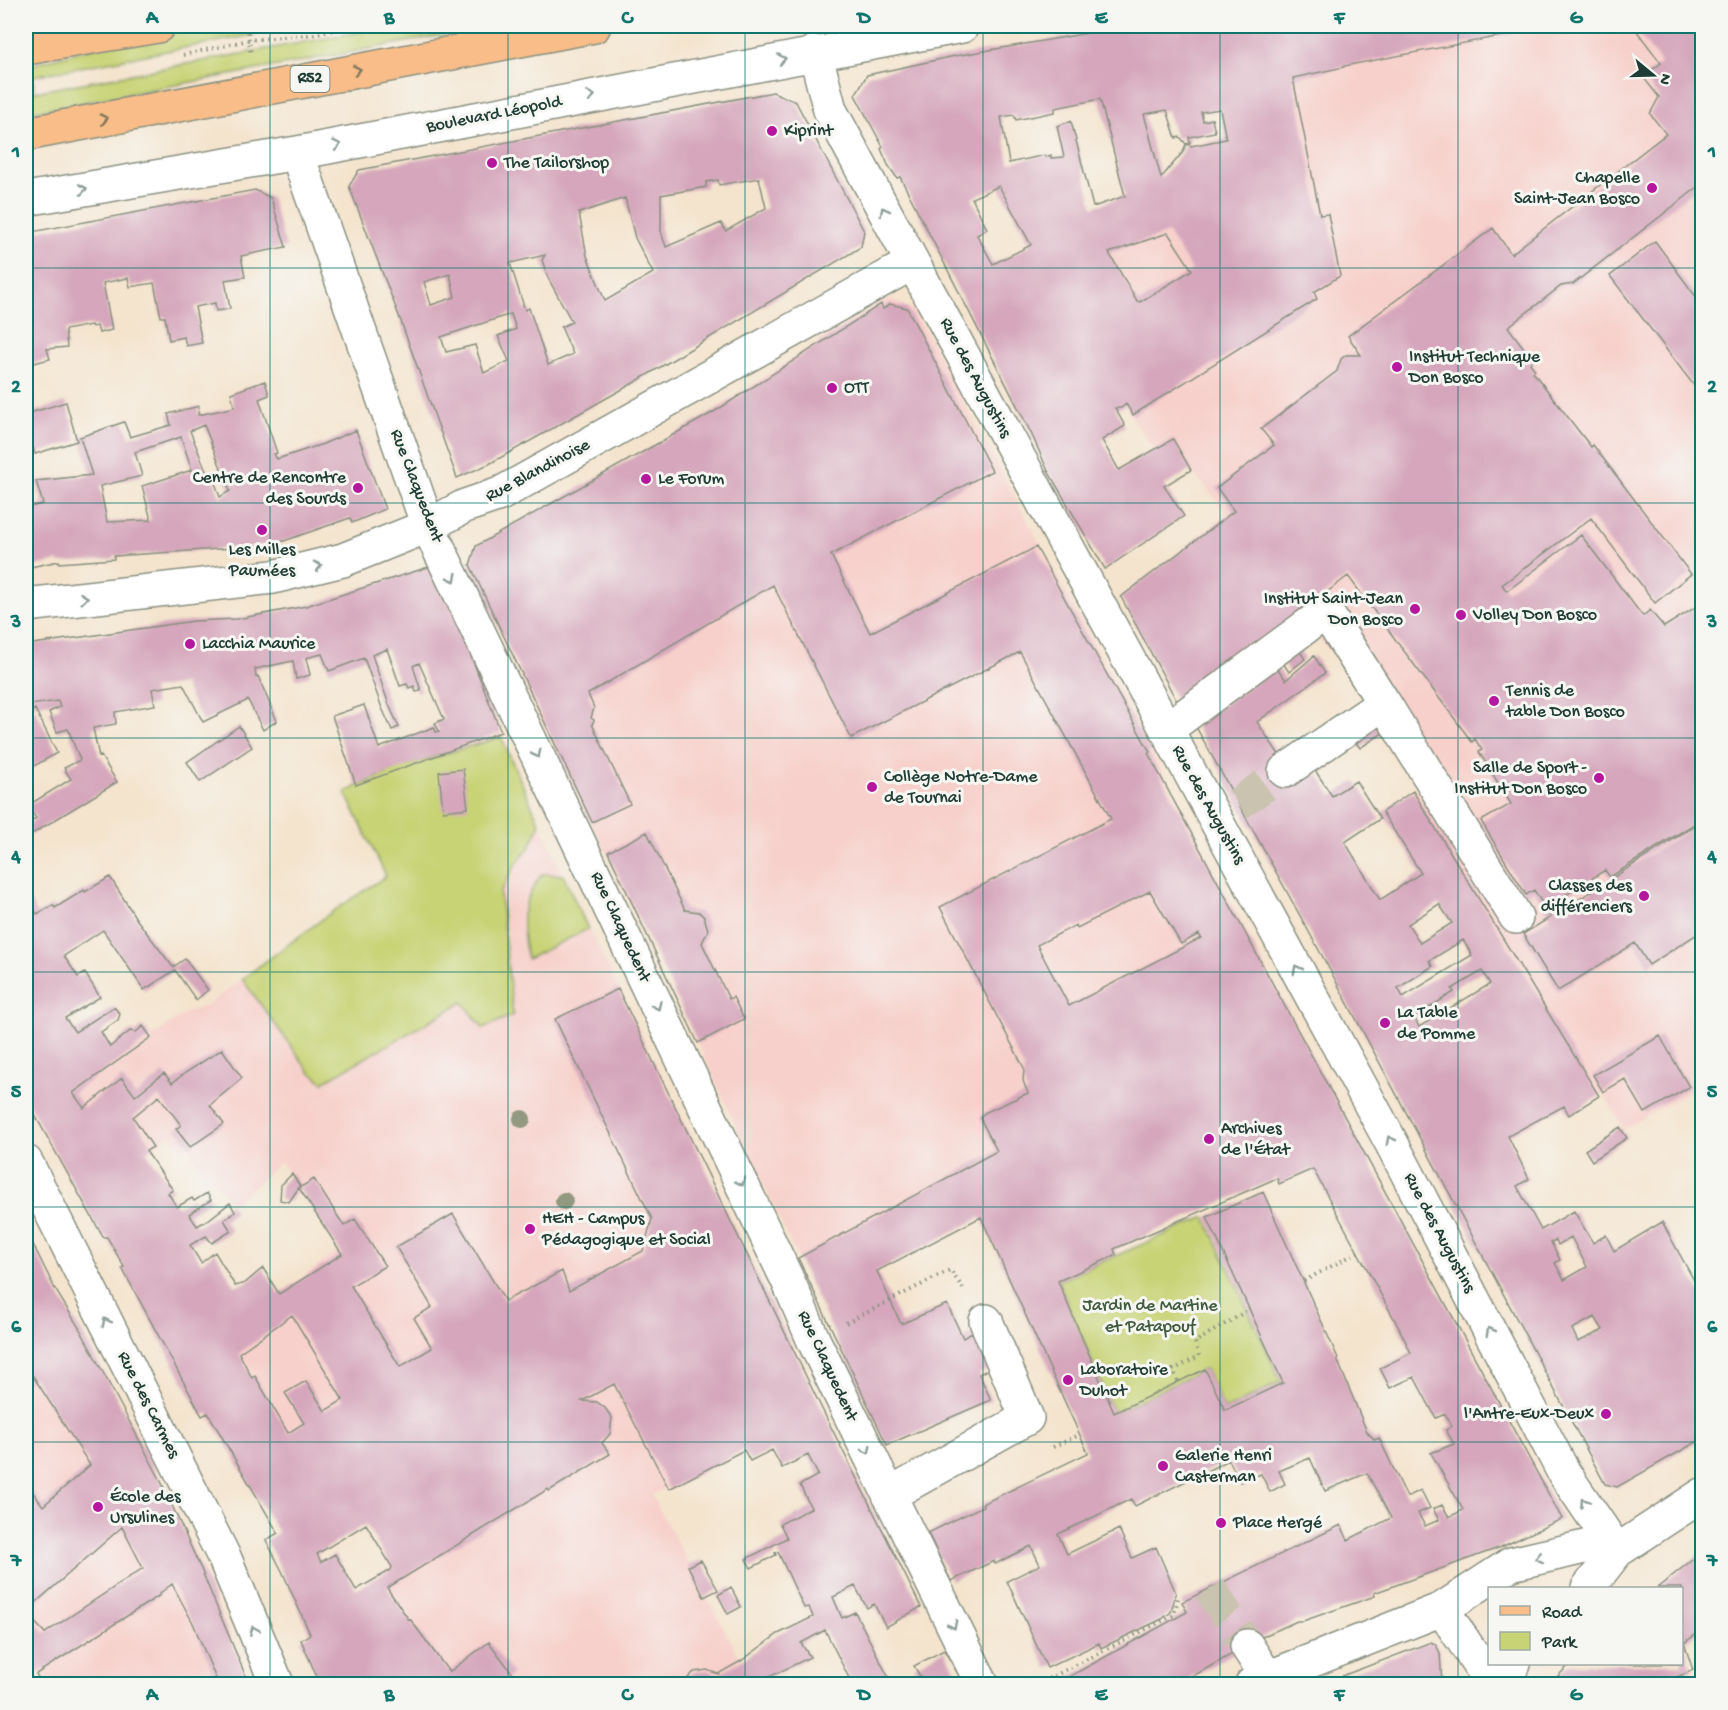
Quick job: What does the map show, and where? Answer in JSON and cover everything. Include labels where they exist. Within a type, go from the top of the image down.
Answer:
[{"type":"main road","points":[[26,48],[158,26]]},
{"type":"main road","name":"R52","points":[[26,134],[594,26]]},
{"type":"street","name":"Boulevard Léopold","points":[[26,198],[297,153],[815,52],[962,26]]},
{"type":"street","name":"Rue des Augustins","points":[[815,52],[830,110],[1167,729],[1227,812],[1391,1142],[1564,1473],[1617,1551]]},
{"type":"street","name":"Rue Claquedent","points":[[297,153],[428,526],[813,1339],[982,1684]]},
{"type":"street","name":"Rue Blandinoise","points":[[26,605],[273,577],[343,560],[428,526],[465,506],[500,494],[912,263]]},
{"type":"street","points":[[1167,729],[1326,612],[1516,917]]},
{"type":"street","points":[[1285,771],[1384,703]]},
{"type":"street","name":"Rue des Carmes","points":[[26,1162],[225,1559],[277,1684]]},
{"type":"street","points":[[889,1495],[1027,1418],[986,1321]]},
{"type":"street","points":[[1589,1587],[1617,1551],[1702,1495]]},
{"type":"street","points":[[1248,1646],[1259,1681],[1442,1609],[1511,1564],[1589,1546],[1617,1551]]},
{"type":"street","points":[[1442,1609],[1488,1665]]},
{"type":"street","points":[[1488,1665],[1498,1677]]},
{"type":"path","points":[[179,55],[249,40],[317,34],[353,26]]},
{"type":"path","points":[[1304,1281],[1358,1252]]},
{"type":"path","points":[[813,1339],[950,1270],[986,1321]]},
{"type":"path","points":[[1178,1381],[1173,1370],[1199,1356],[1195,1342],[1250,1309]]},
{"type":"path","points":[[1038,1684],[1174,1615],[1178,1598]]},
{"type":"shaded area","name":"Institut Saint-Jean Don Bosco","points":[[1207,26],[1702,26],[1702,1084],[1624,1129],[1603,1093],[1569,1114],[1564,1107],[1439,1174],[1376,1054],[1490,984],[1383,812],[1424,785],[1377,715],[1240,808],[1235,799],[1369,706],[1338,659],[1300,620],[1179,705],[1122,597],[1228,514],[1191,470],[1172,439],[1154,449],[1134,421],[1113,383],[1082,212],[1158,183],[1183,153],[1186,144],[1191,146],[1227,138]]},
{"type":"shaded area","name":"Collège Notre-Dame de Tournai","points":[[888,298],[914,310],[1291,1016],[1059,1131],[1001,1151],[798,1259],[697,1042],[469,567],[476,546],[714,413],[719,406]]},
{"type":"shaded area","name":"HEH - Campus Pédagogique et Social","points":[[501,733],[563,875],[708,1172],[817,1407],[670,1490],[666,1487],[652,1496],[754,1684],[498,1684],[511,1675],[449,1672],[387,1587],[356,1590],[390,1567],[365,1525],[280,1535],[203,1408],[256,1379],[238,1352],[280,1294],[339,1250],[281,1162],[231,1204],[219,1187],[201,1174],[189,1147],[182,1151],[170,1135],[146,1153],[80,1194],[34,1119],[186,1013],[206,1006],[332,912],[386,876],[345,792],[356,785],[406,765]]},
{"type":"shaded area","name":"École des Ursulines","points":[[26,1235],[53,1291],[141,1447],[201,1567],[249,1684],[51,1684],[38,1671],[34,1674],[41,1684],[26,1684]]},
{"type":"green space","points":[[207,26],[301,26],[33,76],[34,92],[392,26],[491,26],[26,113],[26,68],[107,44]]},
{"type":"green space","points":[[501,737],[540,824],[530,847],[516,864],[500,893],[513,1015],[483,1028],[463,1002],[323,1082],[310,1072],[242,979],[332,912],[386,876],[345,792],[401,767]]},
{"type":"green space","points":[[542,874],[563,875],[588,929],[527,959],[523,915],[529,896]]},
{"type":"green space","name":"Jardin de Martine et Patapouf","points":[[1205,1217],[1281,1382],[1225,1410],[1205,1369],[1114,1413],[1058,1281]]},
{"type":"building","points":[[1129,26],[1511,26],[1512,34],[1293,78],[1320,215],[1328,214],[1340,276],[1314,292],[1317,299],[1133,415],[1126,404],[1121,408],[1115,408],[1125,426],[1102,440],[1119,470],[1173,439],[1191,470],[1164,486],[1184,516],[1105,569],[1048,471],[1031,433],[914,204],[900,177],[897,178],[888,165],[881,149],[883,147],[855,95],[867,75],[955,56]],"holes":[[[1100,99],[1125,196],[1093,207],[1071,121],[1057,126],[1064,157],[1051,158],[1051,155],[1046,157],[1045,155],[1009,163],[1001,117],[1014,115],[1016,120],[1055,112],[1055,108]],[[1220,109],[1226,139],[1191,146],[1186,144],[1190,143],[1189,137],[1215,132],[1212,119],[1203,121],[1201,112]],[[1167,110],[1176,138],[1180,137],[1186,144],[1183,152],[1161,178],[1144,114]],[[999,186],[1031,245],[993,264],[977,235],[987,229],[972,198]],[[1168,233],[1192,270],[1140,302],[1137,301],[1109,253]]]},
{"type":"building","points":[[1633,26],[1702,26],[1702,184],[1573,284],[1561,286],[1508,327],[1533,360],[1530,363],[1535,370],[1533,372],[1591,447],[1593,445],[1691,574],[1655,603],[1591,518],[1502,585],[1507,591],[1581,535],[1643,616],[1650,610],[1664,627],[1702,603],[1702,819],[1610,877],[1605,870],[1561,898],[1567,907],[1702,821],[1702,931],[1649,965],[1635,943],[1558,991],[1523,934],[1551,917],[1534,890],[1526,895],[1481,821],[1511,804],[1479,752],[1482,750],[1475,739],[1472,742],[1348,576],[1179,705],[1121,597],[1234,511],[1217,488],[1274,445],[1261,429],[1337,371],[1341,359],[1346,355],[1361,355],[1348,336],[1493,228],[1511,254],[1666,134],[1650,114],[1659,97],[1643,77],[1661,63]]},
{"type":"building","points":[[773,92],[796,102],[864,231],[861,247],[637,381],[489,464],[457,478],[349,186],[359,170]],"holes":[[[759,178],[766,208],[726,231],[721,223],[666,247],[661,232],[661,195],[706,187],[706,182],[718,180],[719,185]],[[625,198],[635,238],[653,273],[605,301],[587,256],[579,213]],[[545,255],[542,260],[548,278],[572,322],[561,327],[573,354],[548,365],[529,308],[525,310],[510,263]],[[450,274],[455,297],[431,305],[424,282]],[[511,314],[516,329],[498,336],[509,361],[484,373],[475,345],[446,352],[441,337]]]},
{"type":"building","points":[[255,190],[271,198],[286,247],[241,256],[245,277],[225,280],[230,309],[216,311],[215,303],[195,307],[202,343],[186,346],[184,337],[169,340],[165,317],[161,317],[154,283],[130,287],[128,278],[103,283],[112,330],[99,333],[97,326],[92,327],[91,325],[65,330],[67,347],[47,349],[50,359],[26,365],[26,233]]},
{"type":"building","points":[[1655,241],[1702,305],[1702,396],[1610,276]]},
{"type":"building","points":[[881,304],[883,309],[890,304],[907,308],[992,471],[831,555],[870,633],[1036,547],[1150,752],[1148,753],[1562,1519],[1501,1547],[1374,1593],[1375,1596],[1303,1621],[1297,1621],[1264,1636],[1179,1684],[1056,1684],[1187,1612],[1182,1602],[1341,1525],[1348,1540],[1391,1518],[1367,1473],[1325,1491],[1310,1458],[1279,1471],[1285,1484],[1270,1492],[1261,1474],[1240,1482],[1229,1460],[1135,1506],[1131,1499],[1058,1534],[1067,1554],[1119,1529],[1132,1558],[1156,1547],[1176,1593],[1171,1612],[1162,1619],[1101,1648],[1099,1643],[1047,1668],[1007,1581],[1040,1565],[1031,1546],[995,1564],[994,1561],[951,1581],[928,1533],[1088,1453],[981,1217],[877,1271],[901,1324],[947,1304],[963,1338],[974,1332],[991,1368],[979,1374],[991,1400],[887,1445],[798,1258],[997,1151],[980,1118],[984,1113],[1028,1093],[1023,1081],[1024,1068],[940,907],[1111,819],[1020,652],[851,738],[773,585],[588,694],[594,708],[592,724],[630,804],[592,822],[470,565],[476,546],[717,410]],"holes":[[[1150,891],[1181,944],[1199,934],[1201,938],[1069,1006],[1037,945],[1076,925],[1077,928]],[[1313,1169],[1411,1353],[1380,1368],[1390,1388],[1414,1377],[1436,1418],[1445,1414],[1452,1426],[1446,1430],[1454,1444],[1431,1453],[1463,1510],[1449,1517],[1442,1505],[1433,1509],[1439,1520],[1425,1526],[1418,1513],[1430,1508],[1421,1490],[1407,1497],[1379,1438],[1375,1440],[1367,1432],[1338,1358],[1263,1192],[1207,1217],[1283,1383],[1225,1410],[1205,1369],[1114,1413],[1058,1281],[1116,1255],[1114,1249],[1277,1178],[1279,1184]]]},
{"type":"building","points":[[265,381],[269,395],[259,399],[277,459],[356,430],[385,509],[352,523],[350,518],[278,543],[114,556],[114,559],[59,563],[59,561],[26,568],[26,508],[43,504],[36,481],[92,475],[80,437],[124,422],[130,437],[171,425],[168,414],[199,406],[198,415],[231,408],[234,407],[231,393]],"holes":[[[204,425],[230,491],[220,497],[211,472],[207,473],[190,431]],[[181,437],[192,470],[142,486],[151,520],[107,522],[100,486],[142,476],[135,452]]]},
{"type":"building","points":[[66,402],[77,441],[35,454],[33,447],[26,450],[26,414]]},
{"type":"building","points":[[435,565],[501,732],[356,785],[332,716],[364,705],[379,748],[434,727],[436,732],[439,731],[435,723],[444,719],[419,663],[413,666],[421,691],[416,692],[414,686],[409,688],[407,684],[400,686],[387,649],[372,655],[399,727],[392,730],[364,658],[329,671],[322,654],[306,658],[310,675],[296,679],[293,661],[255,669],[256,677],[258,676],[277,721],[263,730],[248,700],[203,722],[183,684],[152,689],[155,705],[115,712],[116,724],[93,728],[99,757],[101,756],[117,782],[32,834],[26,826],[36,818],[27,806],[71,779],[64,768],[80,760],[68,729],[57,732],[49,712],[60,707],[58,701],[30,705],[26,694],[26,645],[194,621],[237,619],[306,606]]},
{"type":"building","points":[[1299,650],[1305,659],[1289,672],[1283,663]]},
{"type":"building","points":[[1314,656],[1325,673],[1257,722],[1286,765],[1309,761],[1332,796],[1356,781],[1380,819],[1345,842],[1380,900],[1421,873],[1382,812],[1413,791],[1599,1096],[1569,1115],[1564,1106],[1508,1136],[1529,1179],[1517,1186],[1541,1230],[1574,1211],[1593,1243],[1606,1235],[1614,1251],[1662,1222],[1702,1295],[1702,1439],[1617,1487],[1605,1484],[1331,972],[1195,725],[1271,671],[1278,669],[1286,680]],"holes":[[[1439,904],[1452,923],[1420,943],[1408,924]],[[1463,940],[1472,955],[1403,997],[1398,988],[1433,966],[1429,961]],[[1482,971],[1490,984],[1419,1027],[1414,1017],[1454,992],[1452,989]],[[1571,1237],[1587,1267],[1564,1280],[1555,1263],[1560,1260],[1551,1242],[1556,1240],[1558,1245]],[[1595,1317],[1603,1330],[1578,1342],[1572,1329]]]},
{"type":"building","points":[[35,709],[57,753],[29,769],[26,762],[26,714]]},
{"type":"building","points":[[1376,715],[1386,731],[1360,748],[1349,733]]},
{"type":"building","points":[[239,726],[252,747],[200,782],[187,762]]},
{"type":"building","points":[[463,769],[468,808],[443,811],[439,772]]},
{"type":"building","points":[[647,832],[685,910],[699,912],[704,917],[708,930],[702,943],[729,999],[733,997],[744,1019],[698,1043],[608,852]]},
{"type":"building","points":[[110,877],[137,920],[173,967],[185,959],[208,990],[196,1000],[175,970],[144,990],[103,930],[64,956],[78,977],[85,973],[100,997],[65,1018],[75,1032],[114,1007],[120,1014],[118,1020],[101,1032],[110,1047],[130,1031],[136,1032],[143,1026],[151,1037],[73,1093],[84,1108],[122,1078],[135,1096],[164,1073],[172,1083],[222,1049],[242,1078],[210,1105],[224,1124],[190,1147],[176,1129],[181,1125],[159,1096],[133,1117],[153,1147],[146,1151],[173,1190],[168,1193],[177,1207],[192,1198],[194,1201],[207,1193],[211,1200],[189,1214],[197,1226],[230,1203],[235,1212],[224,1220],[231,1231],[212,1243],[206,1236],[190,1245],[201,1263],[215,1252],[235,1286],[245,1283],[263,1268],[279,1294],[342,1254],[299,1188],[314,1179],[344,1226],[355,1219],[385,1266],[351,1286],[400,1367],[432,1348],[414,1318],[432,1307],[396,1247],[453,1214],[505,1301],[562,1271],[569,1291],[643,1251],[652,1219],[555,1019],[618,989],[921,1607],[886,1627],[874,1604],[867,1608],[855,1586],[833,1597],[842,1618],[855,1612],[892,1684],[852,1684],[825,1630],[801,1643],[810,1657],[755,1684],[684,1684],[694,1672],[707,1670],[718,1674],[741,1661],[778,1634],[813,1617],[809,1607],[804,1608],[778,1552],[751,1568],[746,1559],[787,1538],[780,1524],[811,1508],[800,1485],[818,1475],[808,1455],[782,1468],[772,1450],[750,1461],[744,1450],[669,1489],[614,1384],[582,1401],[597,1402],[612,1418],[610,1434],[602,1443],[610,1454],[549,1491],[548,1489],[387,1588],[449,1672],[489,1642],[513,1674],[498,1684],[320,1684],[301,1640],[310,1634],[266,1540],[278,1533],[208,1413],[202,1416],[122,1268],[124,1267],[107,1237],[103,1237],[26,1099],[26,893],[37,914],[53,905],[55,908],[84,890],[85,892]],"holes":[[[292,1315],[343,1400],[325,1411],[306,1381],[285,1393],[304,1423],[288,1433],[255,1376],[252,1378],[239,1353]],[[366,1524],[392,1567],[391,1570],[356,1590],[335,1554],[321,1562],[317,1554]]]},
{"type":"building","points":[[1660,1036],[1689,1087],[1645,1113],[1625,1079],[1603,1092],[1593,1075]]},
{"type":"building","points":[[1620,1127],[1627,1138],[1592,1161],[1585,1150]]},
{"type":"building","points":[[292,1174],[300,1186],[289,1202],[280,1200],[281,1185]]},
{"type":"building","name":"École des Ursulines","points":[[26,1230],[55,1289],[81,1331],[160,1479],[249,1684],[218,1684],[193,1623],[172,1584],[160,1595],[36,1674],[42,1684],[26,1684],[26,1613],[45,1633],[143,1568],[122,1527],[26,1611],[26,1483],[43,1506],[90,1465],[33,1376],[26,1384]]},
{"type":"building","points":[[1702,1552],[1702,1630],[1684,1643],[1693,1670],[1662,1684],[1550,1684],[1569,1665],[1683,1665],[1683,1587],[1658,1587]]},
{"type":"building","points":[[701,1560],[718,1590],[704,1597],[688,1566]]},
{"type":"building","points":[[731,1587],[741,1607],[728,1614],[718,1595]]},
{"type":"building","points":[[1431,1642],[1436,1645],[1440,1653],[1442,1684],[1321,1684]]},
{"type":"building","points":[[944,1650],[964,1684],[903,1684],[920,1676],[914,1666]]},
{"type":"tunnel","points":[[1238,804],[1285,771]]},
{"type":"tunnel","points":[[1210,1589],[1247,1646]]},
{"type":"place","name":"Kiprint","points":[[772,131]]},
{"type":"place","name":"The Tailorshop","points":[[492,163]]},
{"type":"place","name":"Chapelle Saint-Jean Bosco","points":[[1652,188]]},
{"type":"place","name":"Institut Technique Don Bosco","points":[[1397,367]]},
{"type":"place","name":"OTT","points":[[832,388]]},
{"type":"place","name":"Le Forum","points":[[646,479]]},
{"type":"place","name":"Centre de Rencontre des Sourds","points":[[358,488]]},
{"type":"place","name":"Les Milles Paumées","points":[[262,530]]},
{"type":"place","name":"Institut Saint-Jean Don Bosco","points":[[1415,609]]},
{"type":"place","name":"Volley Don Bosco","points":[[1461,615]]},
{"type":"place","name":"Lacchia Maurice","points":[[190,644]]},
{"type":"place","name":"Tennis de table Don Bosco","points":[[1494,701]]},
{"type":"place","name":"Salle de Sport - Institut Don Bosco","points":[[1599,778]]},
{"type":"place","name":"Collège Notre-Dame de Tournai","points":[[872,787]]},
{"type":"place","name":"Classes des différenciers","points":[[1644,896]]},
{"type":"place","name":"La Table de Pomme","points":[[1385,1023]]},
{"type":"place","name":"Archives de l'État","points":[[1209,1139]]},
{"type":"place","name":"HEH - Campus Pédagogique et Social","points":[[530,1229]]},
{"type":"place","name":"Laboratoire Duhot","points":[[1068,1380]]},
{"type":"place","name":"l'Antre-Eux-Deux","points":[[1606,1414]]},
{"type":"place","name":"Galerie Henri Casterman","points":[[1163,1466]]},
{"type":"place","name":"École des Ursulines","points":[[98,1507]]},
{"type":"place","name":"Place Hergé","points":[[1221,1523]]}]
